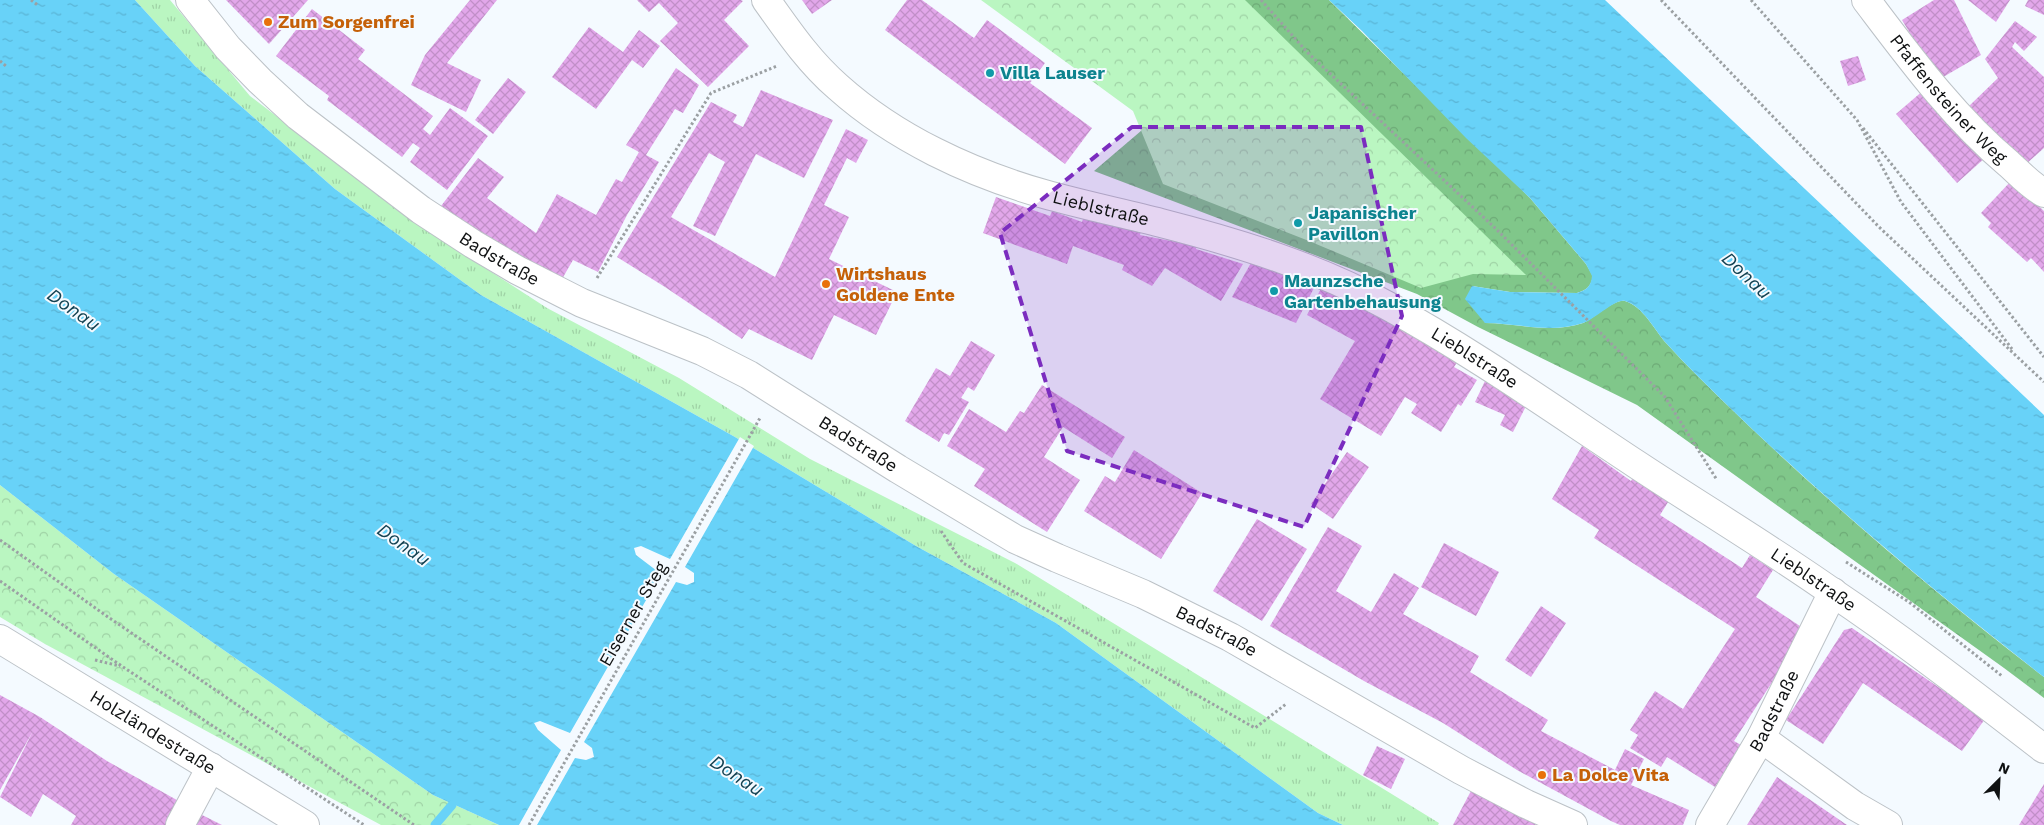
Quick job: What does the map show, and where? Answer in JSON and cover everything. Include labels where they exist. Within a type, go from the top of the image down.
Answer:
[{"type":"street","name":"Badstraße","points":[[190,0],[228,48],[298,116],[421,210],[466,240],[517,270],[582,302],[702,351],[742,371],[789,398],[898,469],[1015,539],[1175,609],[1230,637],[1461,770],[1526,804],[1573,825]]},
{"type":"street","name":"Lieblstraße","points":[[766,0],[805,54],[837,86],[893,129],[951,159],[998,179],[1044,194],[1193,232],[1296,264],[1386,305],[1538,398],[1626,458],[1833,592],[1950,677],[2044,749]]},
{"type":"street","name":"Pfaffensteiner Weg","points":[[1866,0],[1919,69],[1953,109],[1992,150],[2042,187]]},
{"type":"street","name":"Badstraße","points":[[1710,825],[1761,738],[1833,592]]},
{"type":"street","name":"Holzländestraße","points":[[0,639],[305,825]]},
{"type":"street","points":[[1761,738],[1855,806],[1888,825]]},
{"type":"street","points":[[180,825],[211,767]]},
{"type":"path","points":[[31,0],[39,6]]},
{"type":"path","points":[[1261,0],[1307,52],[1495,228],[1665,398],[1718,482]]},
{"type":"path","points":[[1661,0],[1879,227],[2044,382]]},
{"type":"path","points":[[1751,0],[1857,120],[2044,357]]},
{"type":"path","points":[[582,302],[710,93],[805,54]]},
{"type":"path","points":[[0,61],[6,66]]},
{"type":"path","points":[[1857,120],[1901,202],[2019,358]]},
{"type":"path","name":"Eiserner Steg","points":[[529,825],[760,418]]},
{"type":"path","points":[[936,524],[963,563],[1256,728],[1313,684]]},
{"type":"path","points":[[0,540],[108,617],[407,823],[414,825]]},
{"type":"path","points":[[0,581],[123,667],[364,825]]},
{"type":"highlighted area","points":[[1132,127],[1361,127],[1402,316],[1304,527],[1067,451],[1000,233]]},
{"type":"green space","points":[[135,0],[170,0],[250,96],[417,224],[547,308],[679,378],[810,459],[1015,563],[1439,823],[1438,825],[1343,825],[1318,813],[1056,623],[916,546],[735,437],[481,295],[335,189],[195,66]]},
{"type":"green space","points":[[981,0],[1245,0],[1526,275],[1473,274],[1421,288],[1309,241],[1163,184],[1133,111]]},
{"type":"green space","points":[[1071,0],[1329,0],[1530,198],[1586,264],[1593,276],[1588,287],[1577,293],[1510,292],[1472,286],[1485,323],[1559,328],[1583,323],[1604,309],[1621,301],[1625,301],[1637,308],[1667,344],[1695,373],[1800,474],[1879,544],[2044,677],[2044,698],[1637,405],[1478,327],[1417,294],[1094,171],[1162,113]]},
{"type":"green space","points":[[0,485],[114,574],[433,795],[499,825],[381,825],[45,644],[0,617]]},
{"type":"water","name":"Donau","points":[[0,0],[135,0],[195,66],[335,189],[481,295],[735,437],[916,546],[1056,623],[1318,813],[1343,825],[499,825],[433,795],[114,574],[0,485]]},
{"type":"water","name":"Donau","points":[[1329,0],[1605,0],[2044,415],[2044,677],[1920,578],[1800,474],[1695,373],[1667,344],[1643,313],[1631,304],[1621,301],[1588,321],[1559,328],[1485,323],[1465,299],[1472,286],[1510,292],[1577,293],[1588,287],[1592,276],[1586,264],[1530,198],[1466,138],[1362,31]]},
{"type":"pier","points":[[740,437],[754,446],[685,567],[694,573],[694,582],[687,585],[676,582],[584,742],[592,748],[594,757],[586,760],[575,758],[537,825],[519,825],[561,750],[538,730],[534,723],[540,721],[570,733],[661,574],[636,555],[634,548],[641,546],[670,559]]},
{"type":"building","name":"Zum Sorgenfrei","points":[[226,0],[308,0],[269,44]]},
{"type":"building","points":[[470,0],[497,0],[447,63],[481,80],[466,112],[411,85],[425,55]]},
{"type":"building","points":[[637,0],[741,0],[743,1],[724,20],[749,46],[708,87],[660,41],[678,23],[659,3],[649,12]]},
{"type":"building","points":[[802,0],[832,0],[812,14]]},
{"type":"building","name":"Villa Lauser","points":[[907,0],[922,0],[974,38],[987,20],[1045,63],[1030,83],[1092,128],[1065,164],[885,30]]},
{"type":"building","points":[[1934,0],[1954,0],[1981,55],[1938,80],[1902,20]]},
{"type":"building","points":[[1968,0],[2010,0],[1996,22]]},
{"type":"building","points":[[2028,0],[2044,0],[2044,15],[2025,6]]},
{"type":"building","points":[[312,9],[365,50],[358,59],[433,116],[423,129],[430,135],[450,108],[488,136],[447,190],[410,162],[420,148],[413,143],[402,157],[327,100],[329,96],[276,56]]},
{"type":"building","points":[[2015,21],[2037,37],[2024,51],[2015,42],[2012,47],[2044,77],[2044,148],[2026,164],[1968,107],[1998,78],[1985,59]]},
{"type":"building","points":[[589,27],[623,52],[639,30],[660,46],[643,68],[632,60],[596,109],[552,77]]},
{"type":"building","points":[[1858,56],[1866,80],[1848,86],[1840,61]]},
{"type":"building","points":[[676,68],[699,85],[683,113],[675,109],[646,155],[659,162],[627,215],[598,272],[573,260],[562,279],[520,263],[441,206],[478,158],[504,177],[487,198],[536,233],[557,194],[596,215],[616,179],[622,182],[639,152],[626,145]]},
{"type":"building","points":[[508,78],[526,92],[493,134],[475,120]]},
{"type":"building","points":[[1925,89],[1986,157],[1957,183],[1896,114]]},
{"type":"building","points":[[761,90],[833,120],[804,178],[756,154],[715,236],[693,226],[725,162],[709,153],[671,217],[775,277],[846,129],[868,140],[856,163],[847,158],[824,205],[849,217],[829,259],[897,292],[876,335],[834,315],[812,360],[749,329],[742,339],[617,257],[711,102],[737,115],[733,122],[743,127]]},
{"type":"building","points":[[2011,181],[2044,211],[2044,272],[2031,258],[2027,262],[1988,227],[1991,223],[1981,213]]},
{"type":"building","points":[[996,197],[1050,216],[1052,211],[1082,222],[1086,210],[1142,228],[1140,235],[1197,246],[1196,249],[1243,264],[1221,301],[1165,268],[1152,286],[1122,270],[1124,265],[1073,246],[1067,264],[983,233]]},
{"type":"building","name":"Maunzsche Gartenbehausung","points":[[1252,261],[1316,284],[1296,323],[1232,297]]},
{"type":"building","points":[[1324,283],[1458,361],[1454,367],[1477,380],[1461,406],[1458,404],[1441,432],[1411,413],[1417,404],[1405,397],[1381,436],[1320,399],[1355,341],[1307,315]]},
{"type":"building","points":[[971,341],[995,355],[974,391],[968,387],[961,398],[969,402],[949,435],[944,433],[939,442],[905,421],[936,368],[950,376]]},
{"type":"building","points":[[1485,381],[1528,402],[1513,432],[1500,425],[1505,415],[1475,402]]},
{"type":"building","points":[[1042,385],[1125,437],[1112,458],[1063,427],[1044,457],[1080,480],[1047,532],[974,486],[985,469],[947,446],[969,409],[1006,432],[1020,411],[1024,413]]},
{"type":"building","points":[[1582,446],[1631,481],[1634,476],[1670,499],[1660,515],[1742,568],[1750,555],[1773,570],[1756,597],[1806,630],[1734,741],[1741,745],[1715,787],[1667,757],[1661,767],[1630,748],[1638,735],[1630,730],[1655,691],[1683,709],[1735,629],[1594,538],[1599,530],[1552,499]]},
{"type":"building","points":[[1134,450],[1202,493],[1161,559],[1084,511],[1105,476],[1115,482]]},
{"type":"building","points":[[1347,452],[1369,467],[1333,519],[1311,504]]},
{"type":"building","points":[[1257,519],[1307,549],[1262,621],[1213,591]]},
{"type":"building","points":[[1328,527],[1362,546],[1336,591],[1371,612],[1394,573],[1419,588],[1403,614],[1479,656],[1470,672],[1548,720],[1541,731],[1615,770],[1625,749],[1644,759],[1631,785],[1689,810],[1683,825],[1620,825],[1611,821],[1517,770],[1443,723],[1364,681],[1270,626]]},
{"type":"building","points":[[1444,543],[1499,572],[1476,616],[1421,587]]},
{"type":"building","points":[[1541,606],[1566,623],[1531,677],[1505,660]]},
{"type":"building","points":[[1852,628],[1985,719],[1962,751],[1863,683],[1823,744],[1786,720],[1844,630]]},
{"type":"building","points":[[0,695],[40,717],[107,761],[184,804],[173,825],[71,825],[76,816],[43,794],[31,817],[0,797],[33,731],[0,790]]},
{"type":"building","points":[[1377,746],[1405,759],[1391,789],[1363,775]]},
{"type":"building","points":[[1777,777],[1847,825],[1747,825]]},
{"type":"building","points":[[2044,784],[2044,825],[2019,825]]},
{"type":"building","points":[[1472,789],[1536,824],[1453,825]]},
{"type":"building","points":[[198,813],[222,825],[192,825]]},
{"type":"waterway","points":[[435,825],[452,805]]},
{"type":"place","name":"Zum Sorgenfrei","points":[[268,22]]},
{"type":"place","name":"Villa Lauser","points":[[990,73]]},
{"type":"place","name":"Japanischer Pavillon","points":[[1298,223]]},
{"type":"place","name":"Wirtshaus Goldene Ente","points":[[826,284]]},
{"type":"place","name":"Maunzsche Gartenbehausung","points":[[1274,291]]},
{"type":"place","name":"La Dolce Vita","points":[[1542,775]]}]
